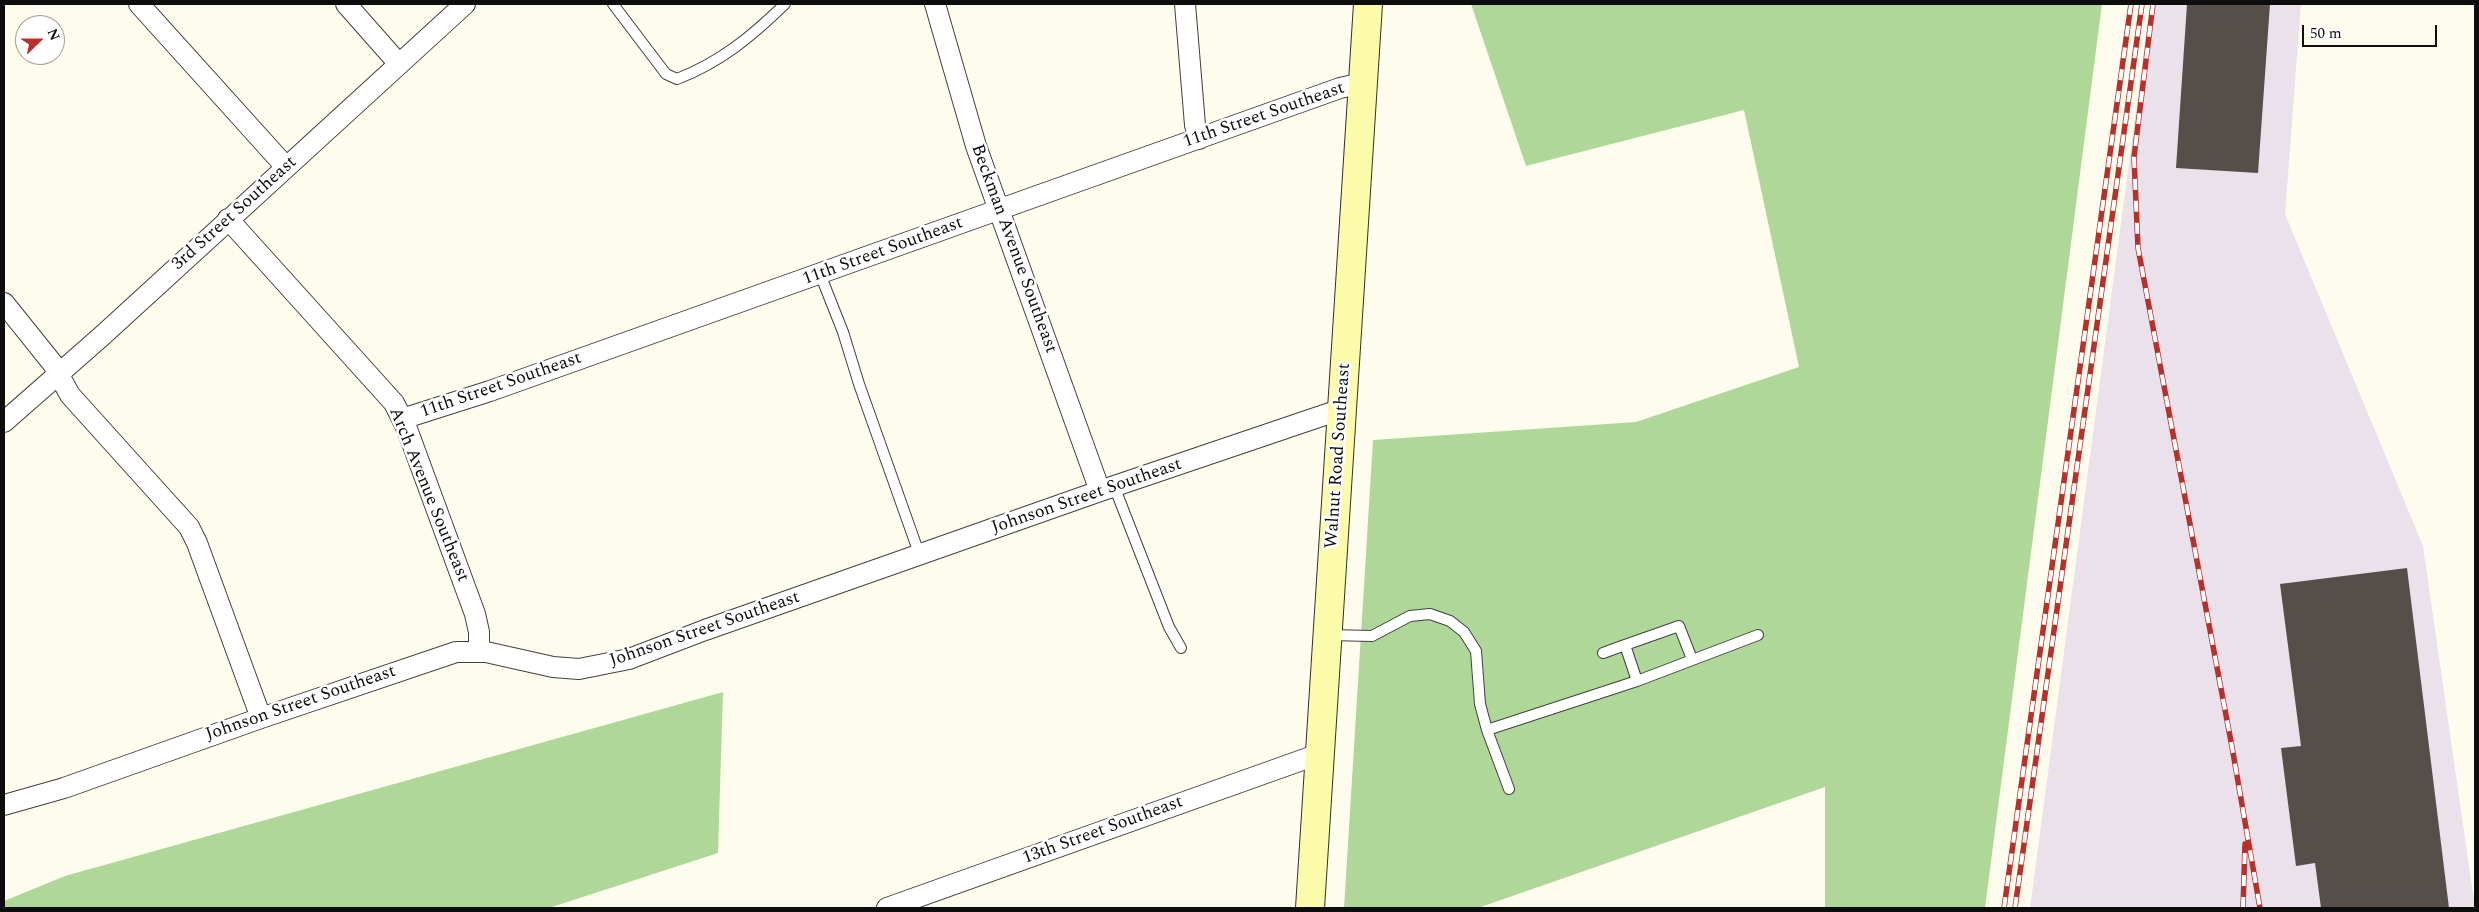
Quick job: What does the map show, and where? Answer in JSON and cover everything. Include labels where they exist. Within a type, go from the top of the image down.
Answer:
[{"type":"main road","name":"Walnut Road Southeast","points":[[1310,908],[1368,4]]},
{"type":"street","points":[[139,4],[286,167]]},
{"type":"street","points":[[346,4],[399,64]]},
{"type":"street","name":"3rd Street Southeast","points":[[4,422],[58,372],[103,335],[465,4]]},
{"type":"street","points":[[1185,4],[1195,125],[1199,139]]},
{"type":"street","name":"Beckman Avenue Southeast","points":[[937,5],[976,146],[999,211],[1107,489]]},
{"type":"street","name":"11th Street Southeast","points":[[402,419],[490,391],[1340,88],[1363,84]]},
{"type":"street","name":"Arch Avenue Southeast","points":[[228,219],[394,404],[402,419],[475,614],[479,632],[479,651]]},
{"type":"street","points":[[4,303],[41,347],[58,372],[70,395],[189,528],[261,718]]},
{"type":"street","name":"Johnson Street Southeast","points":[[4,805],[64,788],[432,658],[456,652],[479,651],[553,667],[579,669],[629,659],[705,630],[1107,489],[1342,409]]},
{"type":"street","name":"13th Street Southeast","points":[[887,908],[1319,754]]},
{"type":"lane","points":[[612,4],[666,74],[677,79],[702,70],[750,38],[785,4]]},
{"type":"lane","points":[[820,274],[843,332],[859,384],[920,556]]},
{"type":"lane","points":[[1107,489],[1169,627],[1181,648]]},
{"type":"lane","points":[[1327,635],[1372,636],[1410,616],[1430,614],[1450,621],[1464,632],[1476,651],[1480,704],[1487,730],[1509,788]]},
{"type":"lane","points":[[1603,653],[1679,626],[1692,660]]},
{"type":"lane","points":[[1487,730],[1637,681],[1758,635]]},
{"type":"lane","points":[[1625,645],[1637,681]]},
{"type":"shaded area","points":[[2150,4],[2301,4],[2285,214],[2423,546],[2475,908],[2030,908]]},
{"type":"green space","points":[[1471,4],[2102,4],[1985,908],[1825,908],[1825,787],[1478,908],[1344,908],[1373,440],[1636,422],[1799,367],[1744,110],[1526,166]]},
{"type":"green space","points":[[723,692],[718,853],[549,908],[4,908],[4,901],[65,876]]},
{"type":"building","points":[[2187,4],[2270,4],[2258,173],[2176,168]]},
{"type":"building","points":[[2407,568],[2449,908],[2321,908],[2315,863],[2296,866],[2281,748],[2301,746],[2280,584]]},
{"type":"railway","points":[[2004,908],[2131,4]]},
{"type":"railway","points":[[2015,908],[2142,4]]},
{"type":"railway","points":[[2153,4],[2134,157],[2138,248],[2232,747],[2260,908]]},
{"type":"railway","points":[[2243,908],[2245,844]]}]
